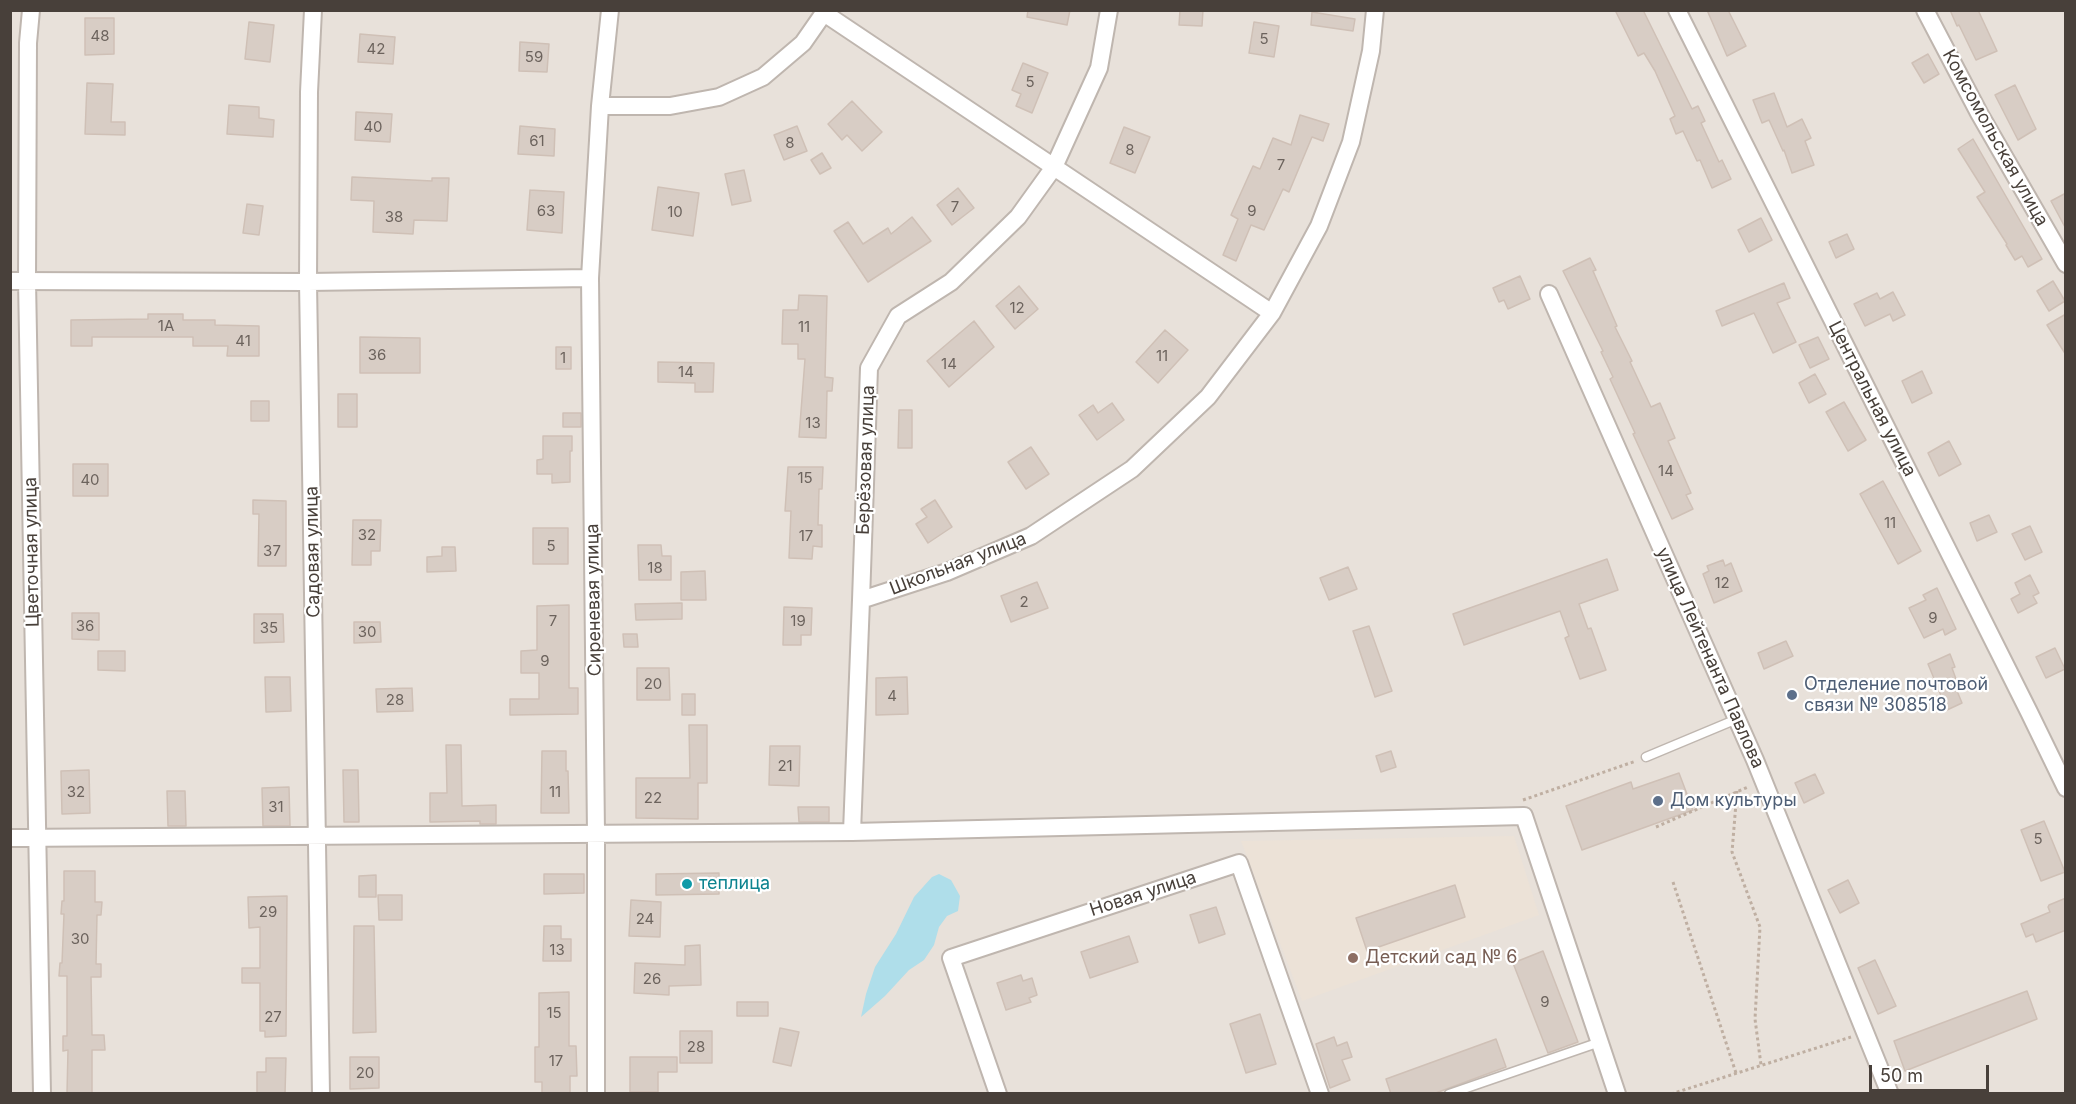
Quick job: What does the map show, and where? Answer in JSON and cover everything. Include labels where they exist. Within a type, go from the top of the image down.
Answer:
[{"type":"street","name":"Цветочная улица","points":[[31,10],[19,281],[38,837],[42,1094]]},
{"type":"street","name":"Садовая улица","points":[[314,10],[309,93],[308,282],[321,1094]]},
{"type":"street","name":"Сиреневая улица","points":[[596,1094],[596,834],[590,278],[600,106],[610,10]]},
{"type":"street","name":"Берёзовая улица","points":[[861,600],[869,368],[898,316],[951,282],[968,266],[1018,218],[1054,167],[1099,68],[1109,10]]},
{"type":"street","name":"Школьная улица","points":[[861,600],[947,572],[1031,536],[1132,469],[1208,397],[1272,314],[1319,226],[1351,142],[1371,51],[1375,10]]},
{"type":"street","name":"Центральная улица","points":[[1677,10],[2066,788]]},
{"type":"street","name":"Комсомольская улица","points":[[1925,10],[1979,113],[2066,264]]},
{"type":"street","points":[[600,106],[670,105],[719,97],[763,77],[803,43],[825,12],[1272,314]]},
{"type":"street","points":[[19,281],[308,282],[590,278]]},
{"type":"street","name":"улица Лейтенанта Павлова","points":[[1549,294],[1737,718],[1890,1094]]},
{"type":"street","points":[[852,832],[861,600]]},
{"type":"street","points":[[10,838],[852,832],[1519,816],[1617,1094]]},
{"type":"street","name":"Новая улица","points":[[998,1094],[951,958],[1239,863],[1320,1094]]},
{"type":"lane","points":[[1646,757],[1737,718]]},
{"type":"lane","points":[[1449,1094],[1600,1042]]},
{"type":"path","points":[[1519,816],[1524,798],[1646,757]]},
{"type":"path","points":[[1656,827],[1763,780]]},
{"type":"path","points":[[1737,791],[1732,852],[1760,927],[1755,1019],[1761,1065]]},
{"type":"path","points":[[1672,882],[1736,1073]]},
{"type":"path","points":[[1671,1094],[1864,1033]]},
{"type":"shaded area","points":[[10,11],[2065,11],[2065,1093],[11,1093]]},
{"type":"shaded area","name":"Детский сад № 6","points":[[1514,836],[1539,915],[1302,1001],[1241,841]]},
{"type":"water","points":[[939,874],[951,880],[960,896],[958,911],[947,916],[939,927],[934,945],[924,960],[909,970],[861,1017],[875,967],[896,934],[914,897],[932,877]]},
{"type":"building","points":[[1028,10],[1070,10],[1067,25],[1027,17]]},
{"type":"building","points":[[1180,10],[1203,10],[1202,26],[1179,25]]},
{"type":"building","points":[[1615,10],[1643,10],[1692,109],[1698,106],[1705,121],[1701,123],[1719,162],[1722,160],[1731,179],[1712,188],[1700,160],[1697,161],[1683,131],[1676,134],[1670,119],[1675,116],[1655,71],[1644,53],[1638,56]]},
{"type":"building","points":[[1707,10],[1728,10],[1746,46],[1727,56]]},
{"type":"building","points":[[1950,10],[1978,10],[1997,51],[1976,60]]},
{"type":"building","points":[[1312,12],[1355,19],[1353,31],[1311,25]]},
{"type":"building","points":[[85,18],[114,18],[114,54],[85,55]]},
{"type":"building","points":[[249,22],[274,25],[270,62],[245,59]]},
{"type":"building","points":[[1254,22],[1279,26],[1274,57],[1249,53]]},
{"type":"building","points":[[360,34],[395,37],[393,64],[358,62]]},
{"type":"building","points":[[520,42],[549,44],[547,72],[519,71]]},
{"type":"building","points":[[1928,54],[1939,74],[1924,83],[1912,63]]},
{"type":"building","points":[[1023,63],[1048,73],[1032,113],[1016,106],[1021,94],[1012,90]]},
{"type":"building","points":[[87,83],[113,84],[111,122],[125,122],[125,135],[85,134]]},
{"type":"building","points":[[2015,85],[2036,129],[2018,140],[1995,95]]},
{"type":"building","points":[[1774,93],[1787,127],[1802,119],[1811,138],[1805,141],[1814,165],[1792,173],[1784,150],[1769,120],[1762,123],[1753,100]]},
{"type":"building","points":[[852,101],[882,132],[862,151],[847,135],[842,140],[828,124]]},
{"type":"building","points":[[229,105],[259,107],[259,118],[274,120],[273,137],[227,134]]},
{"type":"building","points":[[356,112],[392,114],[390,142],[355,140]]},
{"type":"building","points":[[1300,115],[1329,124],[1323,141],[1312,137],[1289,192],[1283,189],[1264,230],[1251,225],[1236,261],[1223,255],[1238,219],[1231,215],[1253,166],[1260,169],[1273,138],[1291,145]]},
{"type":"building","points":[[520,126],[555,129],[554,156],[518,154]]},
{"type":"building","points":[[797,126],[807,151],[784,160],[774,135]]},
{"type":"building","points":[[1124,127],[1150,137],[1135,173],[1110,163]]},
{"type":"building","points":[[1973,139],[2042,259],[2028,267],[2022,256],[2015,260],[1977,197],[1985,192],[1958,149]]},
{"type":"building","points":[[822,153],[831,168],[820,174],[811,160]]},
{"type":"building","points":[[744,170],[751,201],[732,205],[725,174]]},
{"type":"building","points":[[352,177],[432,181],[432,178],[449,178],[447,221],[414,220],[413,234],[373,232],[374,201],[351,200]]},
{"type":"building","points":[[658,187],[699,193],[693,236],[652,230]]},
{"type":"building","points":[[958,188],[974,208],[952,225],[937,205]]},
{"type":"building","points":[[530,190],[564,192],[562,233],[527,230]]},
{"type":"building","points":[[2066,193],[2066,229],[2051,201]]},
{"type":"building","points":[[247,204],[263,206],[259,235],[243,233]]},
{"type":"building","points":[[912,217],[931,241],[868,282],[834,231],[848,222],[863,244],[888,228],[891,234]]},
{"type":"building","points":[[1761,218],[1772,240],[1749,252],[1738,230]]},
{"type":"building","points":[[1847,234],[1854,249],[1836,258],[1829,242]]},
{"type":"building","points":[[1590,258],[1596,270],[1593,271],[1617,326],[1615,327],[1651,407],[1660,403],[1675,438],[1668,441],[1691,493],[1686,495],[1693,509],[1672,519],[1610,379],[1613,377],[1601,352],[1603,351],[1563,271]]},
{"type":"building","points":[[1520,276],[1530,299],[1508,309],[1504,300],[1499,302],[1493,288]]},
{"type":"building","points":[[2053,281],[2065,301],[2049,311],[2037,291]]},
{"type":"building","points":[[1784,283],[1790,298],[1777,303],[1796,342],[1773,353],[1754,313],[1722,326],[1716,311]]},
{"type":"building","points":[[1019,286],[1038,309],[1015,329],[996,306]]},
{"type":"building","points":[[1893,292],[1905,315],[1893,321],[1890,314],[1865,326],[1854,304],[1877,293],[1880,299]]},
{"type":"building","points":[[799,295],[827,296],[825,377],[833,378],[832,391],[827,391],[826,438],[799,437],[805,359],[798,359],[798,344],[782,344],[783,310],[798,310]]},
{"type":"building","points":[[148,314],[183,314],[183,320],[215,320],[215,325],[259,326],[259,356],[227,356],[228,346],[193,346],[193,337],[92,337],[92,346],[71,346],[71,320],[148,319]]},
{"type":"building","points":[[2066,314],[2066,355],[2047,325]]},
{"type":"building","points":[[974,321],[994,347],[949,387],[927,361]]},
{"type":"building","points":[[1165,330],[1188,350],[1158,383],[1136,362]]},
{"type":"building","points":[[360,337],[420,338],[420,373],[360,373]]},
{"type":"building","points":[[1818,337],[1829,359],[1810,368],[1799,345]]},
{"type":"building","points":[[556,347],[571,347],[571,369],[556,369]]},
{"type":"building","points":[[658,362],[714,363],[713,392],[695,392],[695,383],[658,382]]},
{"type":"building","points":[[1922,371],[1932,393],[1912,403],[1902,381]]},
{"type":"building","points":[[1815,374],[1826,394],[1809,403],[1799,383]]},
{"type":"building","points":[[338,394],[357,394],[357,427],[338,427]]},
{"type":"building","points":[[251,401],[269,401],[269,421],[251,421]]},
{"type":"building","points":[[1844,402],[1866,440],[1848,451],[1826,412]]},
{"type":"building","points":[[1112,403],[1124,420],[1097,440],[1079,415],[1093,405],[1098,413]]},
{"type":"building","points":[[899,410],[912,410],[912,448],[898,448]]},
{"type":"building","points":[[563,413],[581,413],[581,427],[563,427]]},
{"type":"building","points":[[543,436],[572,436],[570,482],[552,483],[552,474],[537,474],[537,460],[543,459]]},
{"type":"building","points":[[1949,441],[1961,464],[1939,476],[1928,453]]},
{"type":"building","points":[[1031,447],[1049,474],[1026,489],[1008,462]]},
{"type":"building","points":[[73,464],[108,464],[108,496],[73,496]]},
{"type":"building","points":[[788,467],[823,467],[822,489],[819,489],[818,525],[822,525],[822,547],[813,546],[812,559],[789,558],[791,511],[785,511]]},
{"type":"building","points":[[1883,481],[1921,551],[1898,564],[1860,494]]},
{"type":"building","points":[[253,500],[286,501],[286,566],[258,566],[259,514],[253,514]]},
{"type":"building","points":[[935,500],[952,527],[928,543],[916,524],[927,517],[921,509]]},
{"type":"building","points":[[1989,515],[1997,532],[1977,541],[1970,523]]},
{"type":"building","points":[[353,520],[381,520],[380,551],[371,551],[371,565],[352,565]]},
{"type":"building","points":[[2030,526],[2042,552],[2025,560],[2012,534]]},
{"type":"building","points":[[533,528],[568,528],[568,564],[533,564]]},
{"type":"building","points":[[638,545],[661,545],[662,556],[671,556],[671,580],[639,580]]},
{"type":"building","points":[[442,547],[455,547],[456,571],[427,572],[427,557],[442,556]]},
{"type":"building","points":[[1607,559],[1618,590],[1579,604],[1588,629],[1591,628],[1606,670],[1580,679],[1565,638],[1569,636],[1560,611],[1464,645],[1453,614]]},
{"type":"building","points":[[1723,560],[1725,566],[1731,563],[1742,591],[1714,603],[1703,574],[1709,571],[1707,566]]},
{"type":"building","points":[[1348,567],[1357,589],[1329,600],[1320,578]]},
{"type":"building","points":[[705,571],[706,600],[681,600],[681,572]]},
{"type":"building","points":[[2030,575],[2039,593],[2033,596],[2037,603],[2018,613],[2011,599],[2020,594],[2015,583]]},
{"type":"building","points":[[1037,582],[1048,608],[1011,622],[1001,596]]},
{"type":"building","points":[[1937,588],[1956,629],[1945,635],[1943,629],[1924,638],[1909,608],[1926,600],[1923,595]]},
{"type":"building","points":[[682,603],[682,619],[636,620],[635,604]]},
{"type":"building","points":[[569,605],[569,688],[578,688],[578,714],[510,715],[510,699],[539,699],[539,673],[521,673],[521,651],[537,650],[537,606]]},
{"type":"building","points":[[784,607],[812,608],[811,635],[801,635],[801,645],[783,645]]},
{"type":"building","points":[[72,613],[99,613],[99,640],[72,639]]},
{"type":"building","points":[[254,614],[283,614],[284,642],[254,643]]},
{"type":"building","points":[[354,622],[380,622],[381,642],[354,643]]},
{"type":"building","points":[[1369,626],[1392,691],[1375,697],[1353,631]]},
{"type":"building","points":[[623,634],[637,634],[638,647],[624,647]]},
{"type":"building","points":[[1786,641],[1793,656],[1764,669],[1758,653]]},
{"type":"building","points":[[2055,648],[2065,669],[2046,678],[2036,657]]},
{"type":"building","points":[[98,651],[125,651],[125,671],[98,670]]},
{"type":"building","points":[[1950,654],[1955,667],[1952,668],[1956,679],[1953,681],[1962,703],[1947,710],[1928,664]]},
{"type":"building","points":[[637,668],[669,668],[670,700],[637,700]]},
{"type":"building","points":[[265,677],[290,677],[291,711],[266,712]]},
{"type":"building","points":[[907,677],[908,714],[876,715],[876,678]]},
{"type":"building","points":[[412,688],[413,711],[377,712],[376,689]]},
{"type":"building","points":[[682,694],[695,694],[695,715],[682,715]]},
{"type":"building","points":[[689,725],[707,725],[707,783],[698,783],[698,819],[636,818],[636,778],[690,778]]},
{"type":"building","points":[[446,745],[461,745],[462,806],[496,805],[496,824],[480,824],[480,821],[430,822],[430,793],[447,793]]},
{"type":"building","points":[[770,746],[800,746],[799,786],[769,785]]},
{"type":"building","points":[[542,751],[566,751],[569,813],[541,813]]},
{"type":"building","points":[[1391,751],[1396,767],[1381,772],[1376,756]]},
{"type":"building","points":[[89,770],[90,813],[62,814],[61,771]]},
{"type":"building","points":[[343,770],[358,770],[359,822],[344,822]]},
{"type":"building","points":[[1679,773],[1693,810],[1582,850],[1566,806],[1631,782],[1633,789]]},
{"type":"building","points":[[1815,774],[1824,793],[1804,803],[1795,783]]},
{"type":"building","points":[[289,787],[290,826],[263,826],[262,788]]},
{"type":"building","points":[[167,791],[185,791],[186,826],[168,826]]},
{"type":"building","points":[[798,807],[829,807],[829,822],[799,822]]},
{"type":"building","points":[[2044,821],[2065,872],[2041,881],[2021,830]]},
{"type":"building","points":[[64,871],[95,871],[95,902],[102,902],[101,915],[97,915],[96,964],[101,964],[101,977],[91,977],[92,1035],[104,1035],[105,1050],[92,1050],[92,1093],[67,1093],[68,1050],[63,1051],[63,1036],[67,1036],[67,976],[59,976],[60,963],[62,963],[64,914],[61,914],[62,901],[64,901]]},
{"type":"building","name":"теплица","points":[[719,873],[719,894],[656,895],[656,874]]},
{"type":"building","points":[[544,874],[584,874],[584,893],[544,894]]},
{"type":"building","points":[[376,875],[376,897],[359,897],[359,876]]},
{"type":"building","points":[[1848,880],[1859,903],[1840,913],[1828,890]]},
{"type":"building","points":[[1455,885],[1465,917],[1367,951],[1356,918]]},
{"type":"building","points":[[378,895],[402,895],[402,920],[379,920]]},
{"type":"building","points":[[287,896],[286,1036],[265,1037],[265,1031],[260,1031],[260,983],[242,983],[242,968],[260,968],[260,927],[249,928],[248,897]]},
{"type":"building","points":[[2066,898],[2066,930],[2036,942],[2033,934],[2026,937],[2021,924],[2050,912],[2049,905]]},
{"type":"building","points":[[631,900],[661,902],[660,937],[629,936]]},
{"type":"building","points":[[1216,907],[1225,934],[1199,943],[1190,915]]},
{"type":"building","points":[[354,926],[374,926],[376,1032],[353,1033]]},
{"type":"building","points":[[544,926],[561,926],[561,939],[571,939],[571,961],[543,961]]},
{"type":"building","points":[[1129,936],[1138,962],[1090,978],[1081,952]]},
{"type":"building","points":[[700,945],[701,985],[669,986],[669,995],[634,993],[635,963],[685,965],[685,946]]},
{"type":"building","points":[[1543,951],[1578,1042],[1548,1053],[1513,963]]},
{"type":"building","points":[[1875,960],[1896,1006],[1878,1014],[1858,968]]},
{"type":"building","points":[[1021,975],[1023,981],[1032,978],[1037,995],[1029,998],[1031,1002],[1006,1010],[997,983]]},
{"type":"building","points":[[2027,991],[2037,1019],[1905,1071],[1894,1041]]},
{"type":"building","points":[[569,992],[569,1046],[576,1046],[577,1076],[570,1076],[570,1094],[542,1094],[542,1082],[535,1082],[535,1047],[539,1047],[539,993]]},
{"type":"building","points":[[737,1002],[768,1002],[768,1016],[737,1016]]},
{"type":"building","points":[[1260,1014],[1276,1064],[1246,1073],[1230,1024]]},
{"type":"building","points":[[780,1028],[799,1032],[791,1066],[773,1062]]},
{"type":"building","points":[[680,1031],[712,1031],[712,1063],[680,1063]]},
{"type":"building","points":[[1334,1037],[1337,1046],[1347,1042],[1352,1057],[1342,1060],[1350,1080],[1330,1088],[1316,1044]]},
{"type":"building","points":[[1496,1039],[1506,1067],[1433,1094],[1391,1094],[1386,1079]]},
{"type":"building","points":[[350,1057],[379,1057],[379,1088],[350,1089]]},
{"type":"building","points":[[630,1057],[677,1057],[677,1072],[658,1072],[658,1092],[630,1092]]},
{"type":"building","points":[[266,1058],[286,1058],[285,1094],[257,1094],[257,1072],[266,1072]]},
{"type":"place","name":"Отделение почтовой связи № 308518","points":[[1792,695]]},
{"type":"place","name":"Дом культуры","points":[[1658,801]]},
{"type":"place","name":"теплица","points":[[687,884]]},
{"type":"place","name":"Детский сад № 6","points":[[1353,958]]}]
